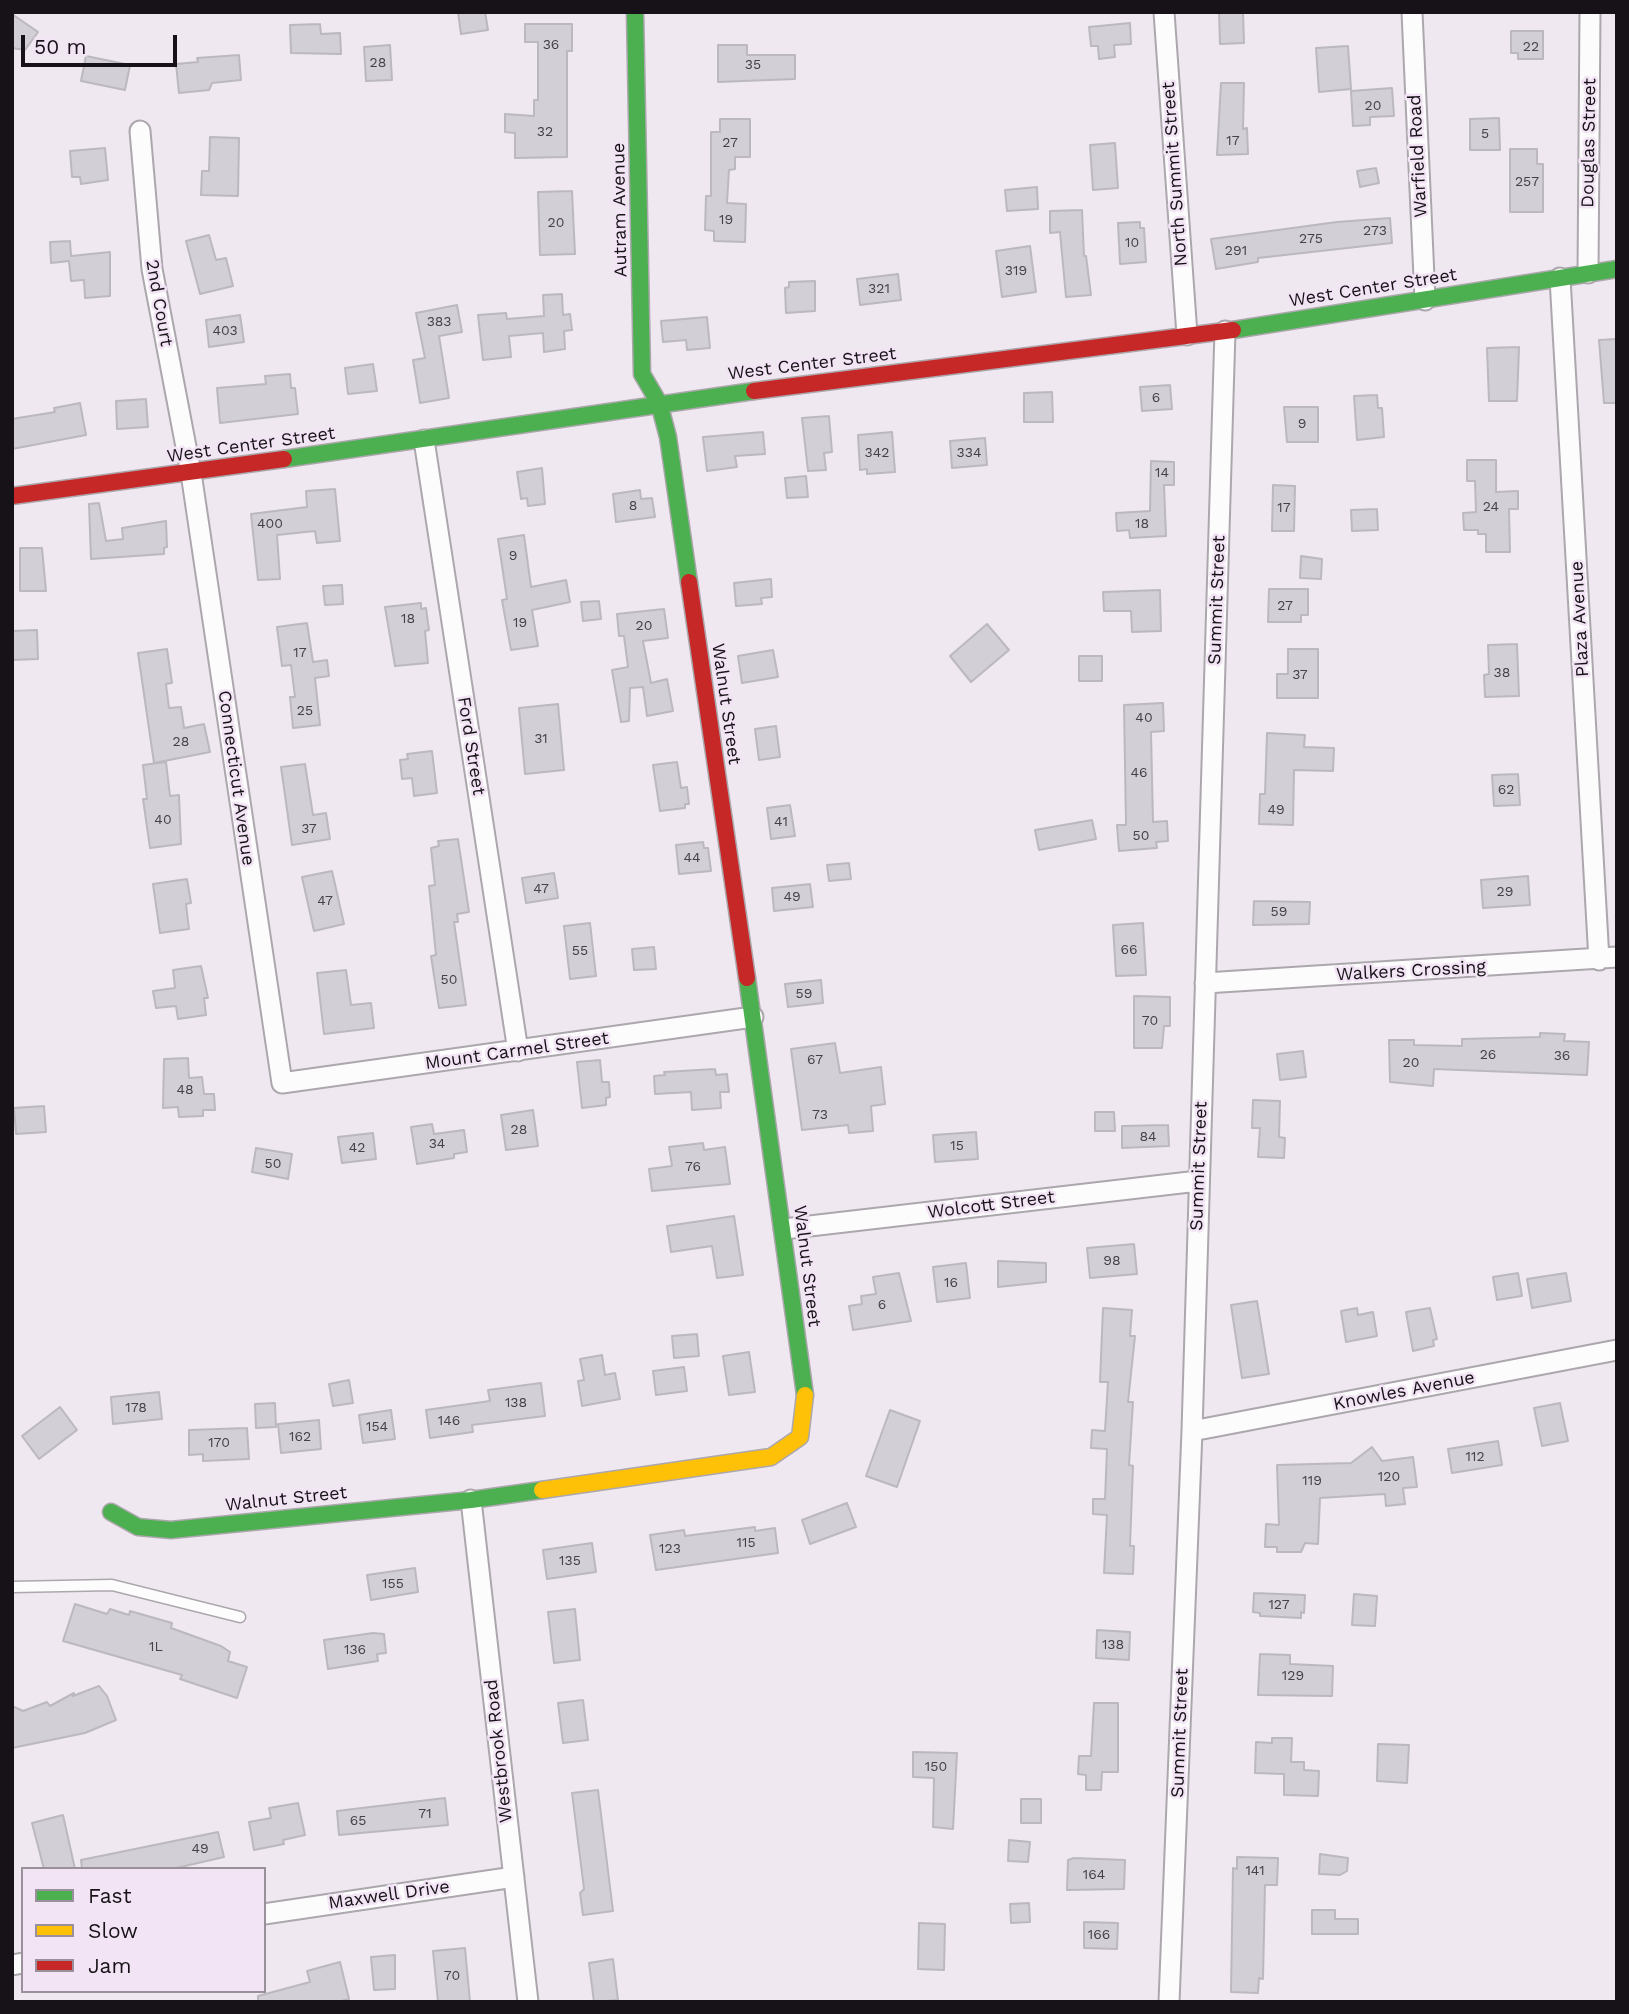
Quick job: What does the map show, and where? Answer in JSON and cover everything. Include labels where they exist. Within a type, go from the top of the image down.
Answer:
[{"type":"street","name":"Autram Avenue","points":[[635,12],[642,374],[659,403]]},
{"type":"street","name":"North Summit Street","points":[[1164,12],[1187,335]]},
{"type":"street","name":"Warfield Road","points":[[1412,12],[1425,300]]},
{"type":"street","name":"Douglas Street","points":[[1588,273],[1590,12]]},
{"type":"street","name":"2nd Court","points":[[140,131],[152,269],[191,473]]},
{"type":"street","name":"West Center Street","points":[[12,496],[424,440],[659,403],[1225,331],[1617,269]]},
{"type":"street","name":"Plaza Avenue","points":[[1560,278],[1608,958]]},
{"type":"street","name":"Summit Street","points":[[1170,2002],[1192,1431],[1225,331]]},
{"type":"street","name":"Walnut Street","points":[[111,1512],[138,1527],[171,1530],[471,1500],[771,1457],[800,1437],[806,1404],[784,1229],[668,437],[659,403]]},
{"type":"street","name":"Ford Street","points":[[424,440],[518,1051]]},
{"type":"street","name":"Connecticut Avenue","points":[[191,473],[282,1083]]},
{"type":"street","name":"Walkers Crossing","points":[[1205,983],[1608,958]]},
{"type":"street","name":"Mount Carmel Street","points":[[282,1083],[753,1017]]},
{"type":"street","name":"Wolcott Street","points":[[784,1229],[1198,1181]]},
{"type":"street","name":"Knowles Avenue","points":[[1192,1431],[1617,1350]]},
{"type":"street","name":"Westbrook Road","points":[[471,1500],[528,2002]]},
{"type":"street","name":"Maxwell Drive","points":[[266,1914],[514,1877]]},
{"type":"lane","points":[[12,1587],[112,1585],[240,1617]]},
{"type":"building","points":[[458,12],[485,12],[488,30],[461,34]]},
{"type":"building","points":[[1219,12],[1243,12],[1244,43],[1220,44]]},
{"type":"building","points":[[12,14],[38,32],[25,50],[12,48]]},
{"type":"building","points":[[1130,23],[1131,44],[1114,45],[1115,57],[1099,59],[1098,46],[1091,46],[1089,27]]},
{"type":"building","points":[[320,24],[321,34],[340,33],[341,54],[291,53],[290,25]]},
{"type":"building","points":[[525,24],[572,24],[572,51],[567,51],[567,157],[515,158],[515,133],[505,132],[505,114],[534,116],[534,100],[538,100],[538,42],[525,42]]},
{"type":"building","points":[[1511,31],[1543,31],[1543,59],[1518,59],[1518,53],[1511,53]]},
{"type":"building","points":[[390,45],[392,80],[366,81],[364,47]]},
{"type":"building","points":[[718,45],[747,45],[747,55],[795,55],[795,79],[718,82]]},
{"type":"building","points":[[1348,46],[1351,89],[1319,92],[1316,48]]},
{"type":"building","points":[[239,55],[241,80],[212,83],[209,90],[179,93],[176,64],[198,62],[197,58]]},
{"type":"building","points":[[86,56],[130,65],[125,90],[81,81]]},
{"type":"building","points":[[1221,83],[1244,83],[1243,129],[1247,128],[1248,154],[1217,155]]},
{"type":"building","points":[[1392,88],[1394,116],[1370,117],[1370,125],[1353,126],[1351,91]]},
{"type":"building","points":[[1499,118],[1500,150],[1470,150],[1470,119]]},
{"type":"building","points":[[720,119],[750,119],[750,157],[735,157],[735,169],[729,170],[727,203],[746,204],[745,242],[714,241],[714,231],[705,230],[706,196],[711,196],[711,132],[720,132]]},
{"type":"building","points":[[210,137],[239,138],[238,196],[201,195],[202,171],[209,171]]},
{"type":"building","points":[[1115,143],[1118,188],[1093,190],[1090,145]]},
{"type":"building","points":[[105,148],[108,180],[81,184],[80,177],[72,177],[70,151]]},
{"type":"building","points":[[1510,149],[1537,149],[1537,164],[1543,164],[1543,212],[1510,212]]},
{"type":"building","points":[[1376,168],[1379,183],[1360,187],[1357,171]]},
{"type":"building","points":[[1037,187],[1038,209],[1007,211],[1005,190]]},
{"type":"building","points":[[572,191],[575,254],[540,255],[538,192]]},
{"type":"building","points":[[1082,210],[1084,256],[1091,295],[1066,297],[1060,232],[1050,233],[1050,211]]},
{"type":"building","points":[[1390,218],[1392,243],[1258,258],[1258,262],[1216,269],[1211,239],[1337,222]]},
{"type":"building","points":[[1140,222],[1140,228],[1144,228],[1146,262],[1120,264],[1118,223]]},
{"type":"building","points":[[209,235],[216,260],[226,258],[233,286],[200,294],[186,241]]},
{"type":"building","points":[[70,241],[71,256],[110,252],[110,296],[85,298],[84,280],[71,281],[69,261],[51,263],[50,242]]},
{"type":"building","points":[[1030,246],[1036,292],[1002,297],[996,251]]},
{"type":"building","points":[[898,274],[901,300],[860,305],[857,279]]},
{"type":"building","points":[[815,281],[815,311],[786,313],[785,288],[789,287],[789,282]]},
{"type":"building","points":[[562,294],[563,315],[570,314],[572,330],[564,331],[565,349],[544,352],[543,333],[509,336],[511,357],[483,360],[478,315],[506,313],[507,319],[544,316],[543,295]]},
{"type":"building","points":[[457,305],[462,332],[439,336],[449,398],[420,403],[413,360],[425,358],[416,313]]},
{"type":"building","points":[[240,315],[244,342],[209,347],[206,320]]},
{"type":"building","points":[[707,317],[710,348],[687,350],[686,340],[663,342],[661,321]]},
{"type":"building","points":[[1617,339],[1617,403],[1604,403],[1599,340]]},
{"type":"building","points":[[1519,347],[1517,401],[1489,401],[1487,348]]},
{"type":"building","points":[[373,364],[377,391],[348,394],[345,368]]},
{"type":"building","points":[[290,374],[291,388],[295,388],[298,414],[220,423],[217,388],[266,384],[265,376]]},
{"type":"building","points":[[1170,385],[1172,409],[1142,411],[1140,387]]},
{"type":"building","points":[[1052,392],[1053,422],[1024,422],[1024,393]]},
{"type":"building","points":[[1377,395],[1378,408],[1382,408],[1384,437],[1357,440],[1354,396]]},
{"type":"building","points":[[146,399],[148,427],[117,429],[116,401]]},
{"type":"building","points":[[80,403],[86,435],[12,449],[12,419],[55,412],[54,408]]},
{"type":"building","points":[[1284,407],[1318,407],[1318,442],[1287,442]]},
{"type":"building","points":[[829,416],[832,452],[824,453],[826,470],[808,471],[802,418]]},
{"type":"building","points":[[763,432],[765,454],[735,456],[737,467],[707,471],[703,437]]},
{"type":"building","points":[[892,432],[895,472],[867,474],[867,469],[860,470],[858,435]]},
{"type":"building","points":[[985,438],[987,465],[952,468],[950,441]]},
{"type":"building","points":[[1467,460],[1496,460],[1496,492],[1518,491],[1518,509],[1509,509],[1510,552],[1486,552],[1486,534],[1478,534],[1478,530],[1464,530],[1463,513],[1476,512],[1475,481],[1467,481]]},
{"type":"building","points":[[1151,461],[1174,462],[1174,485],[1164,485],[1166,536],[1130,538],[1129,530],[1117,531],[1116,513],[1150,511]]},
{"type":"building","points":[[542,468],[545,504],[528,506],[527,498],[521,499],[517,472]]},
{"type":"building","points":[[806,476],[808,497],[787,498],[785,478]]},
{"type":"building","points":[[1273,485],[1295,486],[1294,531],[1272,531]]},
{"type":"building","points":[[335,489],[340,541],[317,543],[315,531],[277,535],[280,579],[258,580],[251,514],[307,507],[306,491]]},
{"type":"building","points":[[640,490],[641,499],[652,498],[655,517],[616,522],[613,494]]},
{"type":"building","points":[[99,503],[106,541],[123,539],[122,528],[166,521],[167,547],[164,548],[164,554],[91,559],[89,504]]},
{"type":"building","points":[[1377,509],[1378,530],[1352,531],[1351,510]]},
{"type":"building","points":[[524,535],[531,587],[566,580],[570,602],[532,610],[538,646],[511,650],[502,600],[507,599],[498,539]]},
{"type":"building","points":[[20,548],[42,548],[46,591],[20,591]]},
{"type":"building","points":[[1301,556],[1322,559],[1321,579],[1300,578]]},
{"type":"building","points":[[771,579],[772,597],[761,598],[762,604],[736,606],[734,583]]},
{"type":"building","points":[[342,585],[343,604],[325,605],[323,586]]},
{"type":"building","points":[[1269,589],[1308,589],[1308,615],[1301,615],[1301,622],[1268,622]]},
{"type":"building","points":[[1160,590],[1161,631],[1132,632],[1131,611],[1104,611],[1103,592]]},
{"type":"building","points":[[599,601],[601,619],[583,621],[581,602]]},
{"type":"building","points":[[421,603],[421,609],[426,608],[429,630],[425,631],[428,663],[395,666],[385,607]]},
{"type":"building","points":[[664,609],[668,638],[643,641],[651,683],[667,679],[673,711],[647,716],[643,687],[630,688],[629,721],[621,722],[612,670],[628,667],[624,636],[619,636],[617,614]]},
{"type":"building","points":[[307,623],[313,662],[327,660],[329,676],[315,678],[320,725],[293,728],[290,697],[295,697],[291,665],[282,666],[277,627]]},
{"type":"building","points":[[987,624],[1009,650],[971,682],[950,656]]},
{"type":"building","points":[[37,630],[38,659],[12,660],[12,631]]},
{"type":"building","points":[[1517,644],[1519,696],[1485,697],[1484,675],[1489,674],[1488,645]]},
{"type":"building","points":[[167,649],[172,683],[166,684],[169,708],[181,707],[184,728],[204,724],[210,752],[154,763],[138,653]]},
{"type":"building","points":[[1288,649],[1318,649],[1318,698],[1277,698],[1277,674],[1288,674]]},
{"type":"building","points":[[773,650],[778,677],[742,683],[738,656]]},
{"type":"building","points":[[1079,656],[1102,656],[1102,681],[1079,681]]},
{"type":"building","points":[[1163,703],[1164,731],[1151,732],[1153,822],[1167,821],[1168,841],[1156,842],[1157,848],[1119,851],[1117,825],[1126,825],[1124,705]]},
{"type":"building","points":[[558,704],[564,770],[525,774],[519,708]]},
{"type":"building","points":[[776,726],[780,757],[759,760],[755,729]]},
{"type":"building","points":[[1267,733],[1305,735],[1304,747],[1334,748],[1333,771],[1294,770],[1293,825],[1259,824],[1260,794],[1265,794]]},
{"type":"building","points":[[432,751],[437,793],[414,796],[412,778],[402,779],[400,760],[408,759],[407,754]]},
{"type":"building","points":[[166,762],[170,796],[179,795],[181,844],[150,848],[143,799],[147,799],[143,765]]},
{"type":"building","points":[[677,762],[681,788],[687,787],[689,804],[685,804],[685,808],[660,811],[653,765]]},
{"type":"building","points":[[305,764],[313,815],[326,813],[330,839],[292,845],[281,767]]},
{"type":"building","points":[[1518,774],[1520,805],[1494,806],[1492,775]]},
{"type":"building","points":[[790,805],[795,836],[771,839],[767,808]]},
{"type":"building","points":[[1092,820],[1096,839],[1039,850],[1035,830]]},
{"type":"building","points":[[458,839],[469,912],[457,914],[458,922],[454,922],[466,1005],[439,1008],[431,956],[436,955],[429,886],[435,885],[431,848],[439,846],[438,841]]},
{"type":"building","points":[[703,842],[704,848],[708,848],[711,871],[679,874],[676,845]]},
{"type":"building","points":[[849,863],[851,879],[829,881],[827,865]]},
{"type":"building","points":[[332,871],[344,924],[314,931],[302,877]]},
{"type":"building","points":[[554,873],[558,898],[526,903],[522,878]]},
{"type":"building","points":[[1528,876],[1530,905],[1483,908],[1481,880]]},
{"type":"building","points":[[187,879],[191,903],[186,904],[189,929],[160,933],[153,884]]},
{"type":"building","points":[[810,884],[813,907],[774,911],[772,888]]},
{"type":"building","points":[[1254,901],[1310,902],[1309,924],[1253,925]]},
{"type":"building","points":[[590,923],[596,976],[570,979],[564,926]]},
{"type":"building","points":[[1143,923],[1146,975],[1116,976],[1113,925]]},
{"type":"building","points":[[654,947],[656,969],[634,970],[632,949]]},
{"type":"building","points":[[201,966],[208,998],[204,998],[206,1015],[178,1019],[176,1006],[156,1008],[153,991],[175,988],[173,970]]},
{"type":"building","points":[[346,970],[351,1005],[371,1003],[374,1028],[324,1034],[317,973]]},
{"type":"building","points":[[821,980],[823,1003],[788,1007],[785,984]]},
{"type":"building","points":[[1134,996],[1170,997],[1170,1026],[1164,1026],[1162,1048],[1134,1048]]},
{"type":"building","points":[[1540,1033],[1565,1034],[1564,1041],[1589,1042],[1587,1075],[1434,1069],[1433,1086],[1390,1082],[1389,1040],[1414,1040],[1414,1045],[1462,1046],[1462,1039],[1540,1037]]},
{"type":"building","points":[[835,1043],[840,1073],[881,1067],[885,1104],[871,1106],[873,1131],[849,1133],[848,1125],[802,1130],[791,1049]]},
{"type":"building","points":[[1303,1051],[1306,1077],[1280,1080],[1277,1054]]},
{"type":"building","points":[[188,1058],[189,1078],[202,1077],[204,1094],[214,1094],[215,1110],[203,1110],[203,1116],[179,1117],[178,1107],[163,1108],[164,1059]]},
{"type":"building","points":[[600,1060],[602,1082],[609,1082],[610,1097],[606,1098],[606,1105],[582,1108],[577,1062]]},
{"type":"building","points":[[715,1069],[716,1075],[727,1074],[729,1092],[720,1092],[721,1108],[692,1110],[691,1092],[655,1094],[654,1076],[665,1075],[664,1072]]},
{"type":"building","points":[[1253,1100],[1280,1101],[1279,1137],[1285,1138],[1284,1158],[1258,1157],[1260,1128],[1252,1128]]},
{"type":"building","points":[[44,1106],[46,1132],[16,1134],[14,1108]]},
{"type":"building","points":[[533,1110],[538,1146],[506,1150],[501,1115]]},
{"type":"building","points":[[1095,1112],[1114,1112],[1115,1131],[1095,1131]]},
{"type":"building","points":[[432,1124],[434,1134],[464,1130],[467,1152],[454,1154],[454,1158],[417,1164],[411,1127]]},
{"type":"building","points":[[1168,1125],[1169,1146],[1122,1148],[1122,1126]]},
{"type":"building","points":[[976,1132],[978,1159],[935,1162],[933,1135]]},
{"type":"building","points":[[373,1133],[376,1159],[342,1163],[338,1137]]},
{"type":"building","points":[[703,1143],[704,1150],[725,1147],[730,1184],[652,1191],[649,1169],[672,1166],[669,1147]]},
{"type":"building","points":[[256,1148],[292,1154],[288,1179],[252,1172]]},
{"type":"building","points":[[734,1216],[743,1275],[717,1278],[712,1246],[671,1252],[667,1226]]},
{"type":"building","points":[[1134,1244],[1137,1274],[1090,1278],[1087,1248]]},
{"type":"building","points":[[998,1261],[1046,1263],[1046,1282],[998,1287]]},
{"type":"building","points":[[966,1263],[970,1298],[937,1302],[933,1267]]},
{"type":"building","points":[[899,1273],[911,1321],[853,1330],[849,1306],[862,1304],[861,1296],[876,1294],[873,1277]]},
{"type":"building","points":[[1518,1273],[1522,1296],[1497,1300],[1493,1277]]},
{"type":"building","points":[[1566,1273],[1571,1301],[1532,1308],[1527,1279]]},
{"type":"building","points":[[1257,1301],[1269,1374],[1242,1378],[1231,1305]]},
{"type":"building","points":[[1103,1308],[1132,1310],[1130,1336],[1135,1336],[1128,1402],[1133,1402],[1129,1465],[1133,1466],[1130,1546],[1134,1546],[1133,1574],[1104,1573],[1107,1515],[1093,1514],[1093,1499],[1105,1499],[1107,1449],[1091,1448],[1092,1430],[1105,1431],[1108,1382],[1100,1382]]},
{"type":"building","points":[[1357,1308],[1358,1315],[1373,1312],[1377,1336],[1346,1342],[1341,1311]]},
{"type":"building","points":[[1430,1308],[1437,1339],[1433,1340],[1434,1346],[1413,1351],[1406,1312]]},
{"type":"building","points":[[697,1334],[699,1356],[674,1358],[672,1336]]},
{"type":"building","points":[[749,1352],[755,1392],[729,1395],[723,1356]]},
{"type":"building","points":[[602,1355],[605,1375],[615,1373],[620,1399],[582,1406],[578,1381],[584,1380],[580,1359]]},
{"type":"building","points":[[684,1367],[687,1391],[656,1395],[653,1371]]},
{"type":"building","points":[[349,1380],[353,1403],[333,1406],[329,1384]]},
{"type":"building","points":[[541,1383],[545,1416],[472,1425],[473,1432],[430,1438],[426,1410],[490,1401],[488,1390]]},
{"type":"building","points":[[159,1392],[162,1419],[113,1424],[111,1397]]},
{"type":"building","points":[[275,1403],[276,1427],[256,1428],[255,1404]]},
{"type":"building","points":[[1560,1403],[1568,1441],[1542,1446],[1534,1408]]},
{"type":"building","points":[[60,1407],[77,1430],[39,1459],[22,1436]]},
{"type":"building","points":[[391,1410],[395,1439],[363,1443],[359,1415]]},
{"type":"building","points":[[890,1410],[920,1421],[897,1487],[866,1476]]},
{"type":"building","points":[[319,1420],[321,1449],[281,1453],[278,1424]]},
{"type":"building","points":[[247,1428],[249,1459],[203,1461],[203,1454],[189,1455],[189,1430]]},
{"type":"building","points":[[1498,1441],[1502,1465],[1452,1473],[1448,1449]]},
{"type":"building","points":[[1372,1447],[1382,1461],[1413,1457],[1417,1487],[1403,1488],[1405,1504],[1386,1506],[1385,1494],[1320,1498],[1318,1544],[1305,1543],[1301,1552],[1277,1552],[1277,1547],[1265,1547],[1266,1524],[1279,1525],[1277,1465],[1351,1463]]},
{"type":"building","points":[[847,1503],[856,1527],[810,1544],[802,1520]]},
{"type":"building","points":[[755,1527],[755,1531],[775,1528],[778,1553],[656,1570],[650,1535],[684,1530],[685,1536]]},
{"type":"building","points":[[592,1543],[596,1572],[547,1579],[543,1550]]},
{"type":"building","points":[[415,1568],[418,1592],[371,1600],[367,1575]]},
{"type":"building","points":[[1254,1593],[1305,1595],[1304,1613],[1301,1612],[1301,1618],[1260,1616],[1260,1613],[1253,1612]]},
{"type":"building","points":[[1354,1594],[1377,1596],[1375,1626],[1352,1625]]},
{"type":"building","points":[[75,1604],[107,1614],[110,1609],[129,1615],[130,1611],[172,1623],[171,1628],[221,1646],[230,1652],[228,1661],[247,1667],[237,1698],[180,1679],[182,1675],[63,1641]]},
{"type":"building","points":[[575,1609],[580,1660],[554,1663],[548,1612]]},
{"type":"building","points":[[1097,1630],[1130,1632],[1129,1660],[1096,1658]]},
{"type":"building","points":[[384,1634],[386,1653],[377,1654],[378,1661],[328,1669],[324,1640]]},
{"type":"building","points":[[1260,1654],[1290,1655],[1290,1664],[1333,1666],[1332,1696],[1258,1695]]},
{"type":"building","points":[[99,1686],[107,1696],[116,1720],[85,1733],[12,1748],[12,1706],[23,1711],[47,1702],[50,1706],[74,1693],[73,1696]]},
{"type":"building","points":[[583,1700],[588,1740],[563,1743],[558,1703]]},
{"type":"building","points":[[1094,1703],[1118,1703],[1118,1772],[1102,1772],[1101,1790],[1086,1790],[1086,1775],[1078,1774],[1079,1756],[1091,1756]]},
{"type":"building","points":[[1272,1738],[1292,1738],[1291,1762],[1304,1762],[1304,1770],[1319,1771],[1318,1796],[1284,1795],[1284,1774],[1255,1773],[1256,1742],[1272,1743]]},
{"type":"building","points":[[1378,1744],[1409,1745],[1407,1783],[1377,1781]]},
{"type":"building","points":[[913,1752],[957,1753],[953,1829],[933,1827],[934,1778],[913,1777]]},
{"type":"building","points":[[598,1790],[613,1911],[583,1915],[580,1893],[584,1889],[572,1793]]},
{"type":"building","points":[[445,1798],[448,1825],[339,1835],[337,1811]]},
{"type":"building","points":[[1021,1799],[1041,1799],[1041,1823],[1021,1823]]},
{"type":"building","points":[[298,1803],[305,1835],[283,1840],[284,1844],[254,1850],[249,1822],[271,1818],[269,1808]]},
{"type":"building","points":[[63,1815],[75,1867],[43,1867],[32,1823]]},
{"type":"building","points":[[218,1832],[224,1857],[181,1867],[82,1867],[81,1860]]},
{"type":"building","points":[[1009,1840],[1030,1842],[1028,1862],[1008,1861]]},
{"type":"building","points":[[1320,1854],[1348,1858],[1347,1871],[1340,1875],[1319,1874]]},
{"type":"building","points":[[1237,1857],[1278,1858],[1277,1885],[1265,1885],[1263,1979],[1259,1978],[1258,1993],[1231,1992],[1233,1868],[1237,1869]]},
{"type":"building","points":[[1068,1860],[1125,1860],[1124,1889],[1067,1890]]},
{"type":"building","points":[[1029,1903],[1030,1922],[1011,1923],[1010,1904]]},
{"type":"building","points":[[1312,1910],[1335,1910],[1335,1919],[1358,1919],[1358,1934],[1312,1934]]},
{"type":"building","points":[[1084,1922],[1118,1923],[1117,1949],[1084,1948]]},
{"type":"building","points":[[919,1923],[945,1924],[944,1970],[918,1969]]},
{"type":"building","points":[[465,1948],[470,2002],[438,2002],[433,1951]]},
{"type":"building","points":[[395,1955],[395,1989],[374,1990],[371,1957]]},
{"type":"building","points":[[613,1959],[618,2000],[594,2002],[589,1963]]},
{"type":"building","points":[[340,1962],[349,1999],[338,2002],[258,2002],[258,1996],[310,1982],[307,1971]]},
{"type":"traffic: fast","points":[[635,12],[642,374],[659,403],[668,437],[689,582]]},
{"type":"traffic: fast","points":[[1233,330],[1617,269]]},
{"type":"traffic: fast","points":[[284,459],[754,391]]},
{"type":"traffic: fast","points":[[747,978],[805,1395]]},
{"type":"traffic: fast","points":[[111,1512],[138,1527],[171,1530],[471,1500],[542,1490]]},
{"type":"traffic: slow","points":[[542,1490],[771,1457],[800,1437],[805,1395]]},
{"type":"traffic: jam","points":[[754,391],[1233,330]]},
{"type":"traffic: jam","points":[[12,496],[284,459]]},
{"type":"traffic: jam","points":[[689,582],[747,978]]}]
